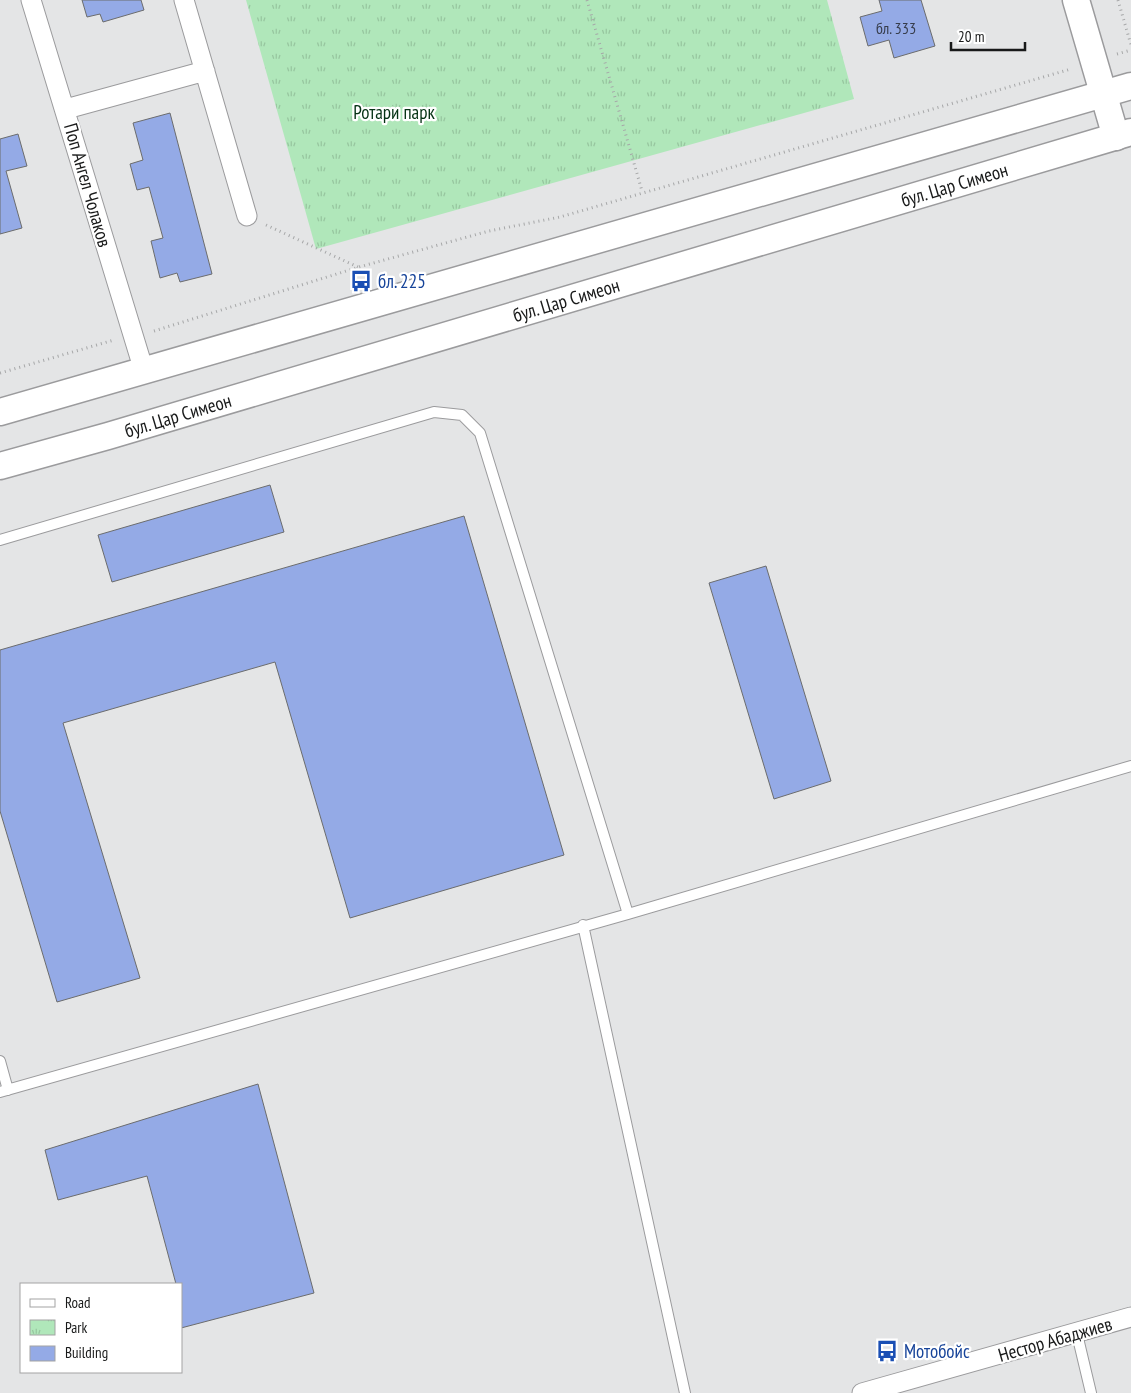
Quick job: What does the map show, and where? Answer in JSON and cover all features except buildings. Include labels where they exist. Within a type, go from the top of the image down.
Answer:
[{"type":"main road","points":[[1076,0],[1102,94],[1123,134]]},
{"type":"main road","points":[[0,412],[1131,86]]},
{"type":"main road","name":"бул. Цар Симеон","points":[[0,466],[117,434],[1123,134]]},
{"type":"street","name":"Поп Ангел Чолаков","points":[[31,0],[66,108],[144,371]]},
{"type":"street","points":[[184,0],[247,216]]},
{"type":"street","points":[[66,108],[205,71]]},
{"type":"street","name":"Нестор Абаджиев","points":[[862,1393],[1077,1334],[1131,1317]]},
{"type":"lane","points":[[0,540],[434,412],[462,415],[480,433],[628,914]]},
{"type":"lane","points":[[0,1061],[4,1091],[583,925],[628,914],[1131,766]]},
{"type":"lane","points":[[583,925],[685,1393]]},
{"type":"lane","points":[[1077,1334],[1091,1393]]},
{"type":"path","points":[[587,0],[642,191]]},
{"type":"path","points":[[1118,0],[1131,45]]},
{"type":"path","points":[[159,330],[359,267],[498,228],[560,216],[1062,71]]},
{"type":"path","points":[[247,216],[359,267]]},
{"type":"path","points":[[0,373],[104,343]]},
{"type":"green space","name":"Ротари парк","points":[[246,0],[827,0],[854,99],[316,249]]},
{"type":"place","name":"бл. 225","points":[[361,281]]},
{"type":"place","name":"Мотобойс","points":[[887,1351]]}]
